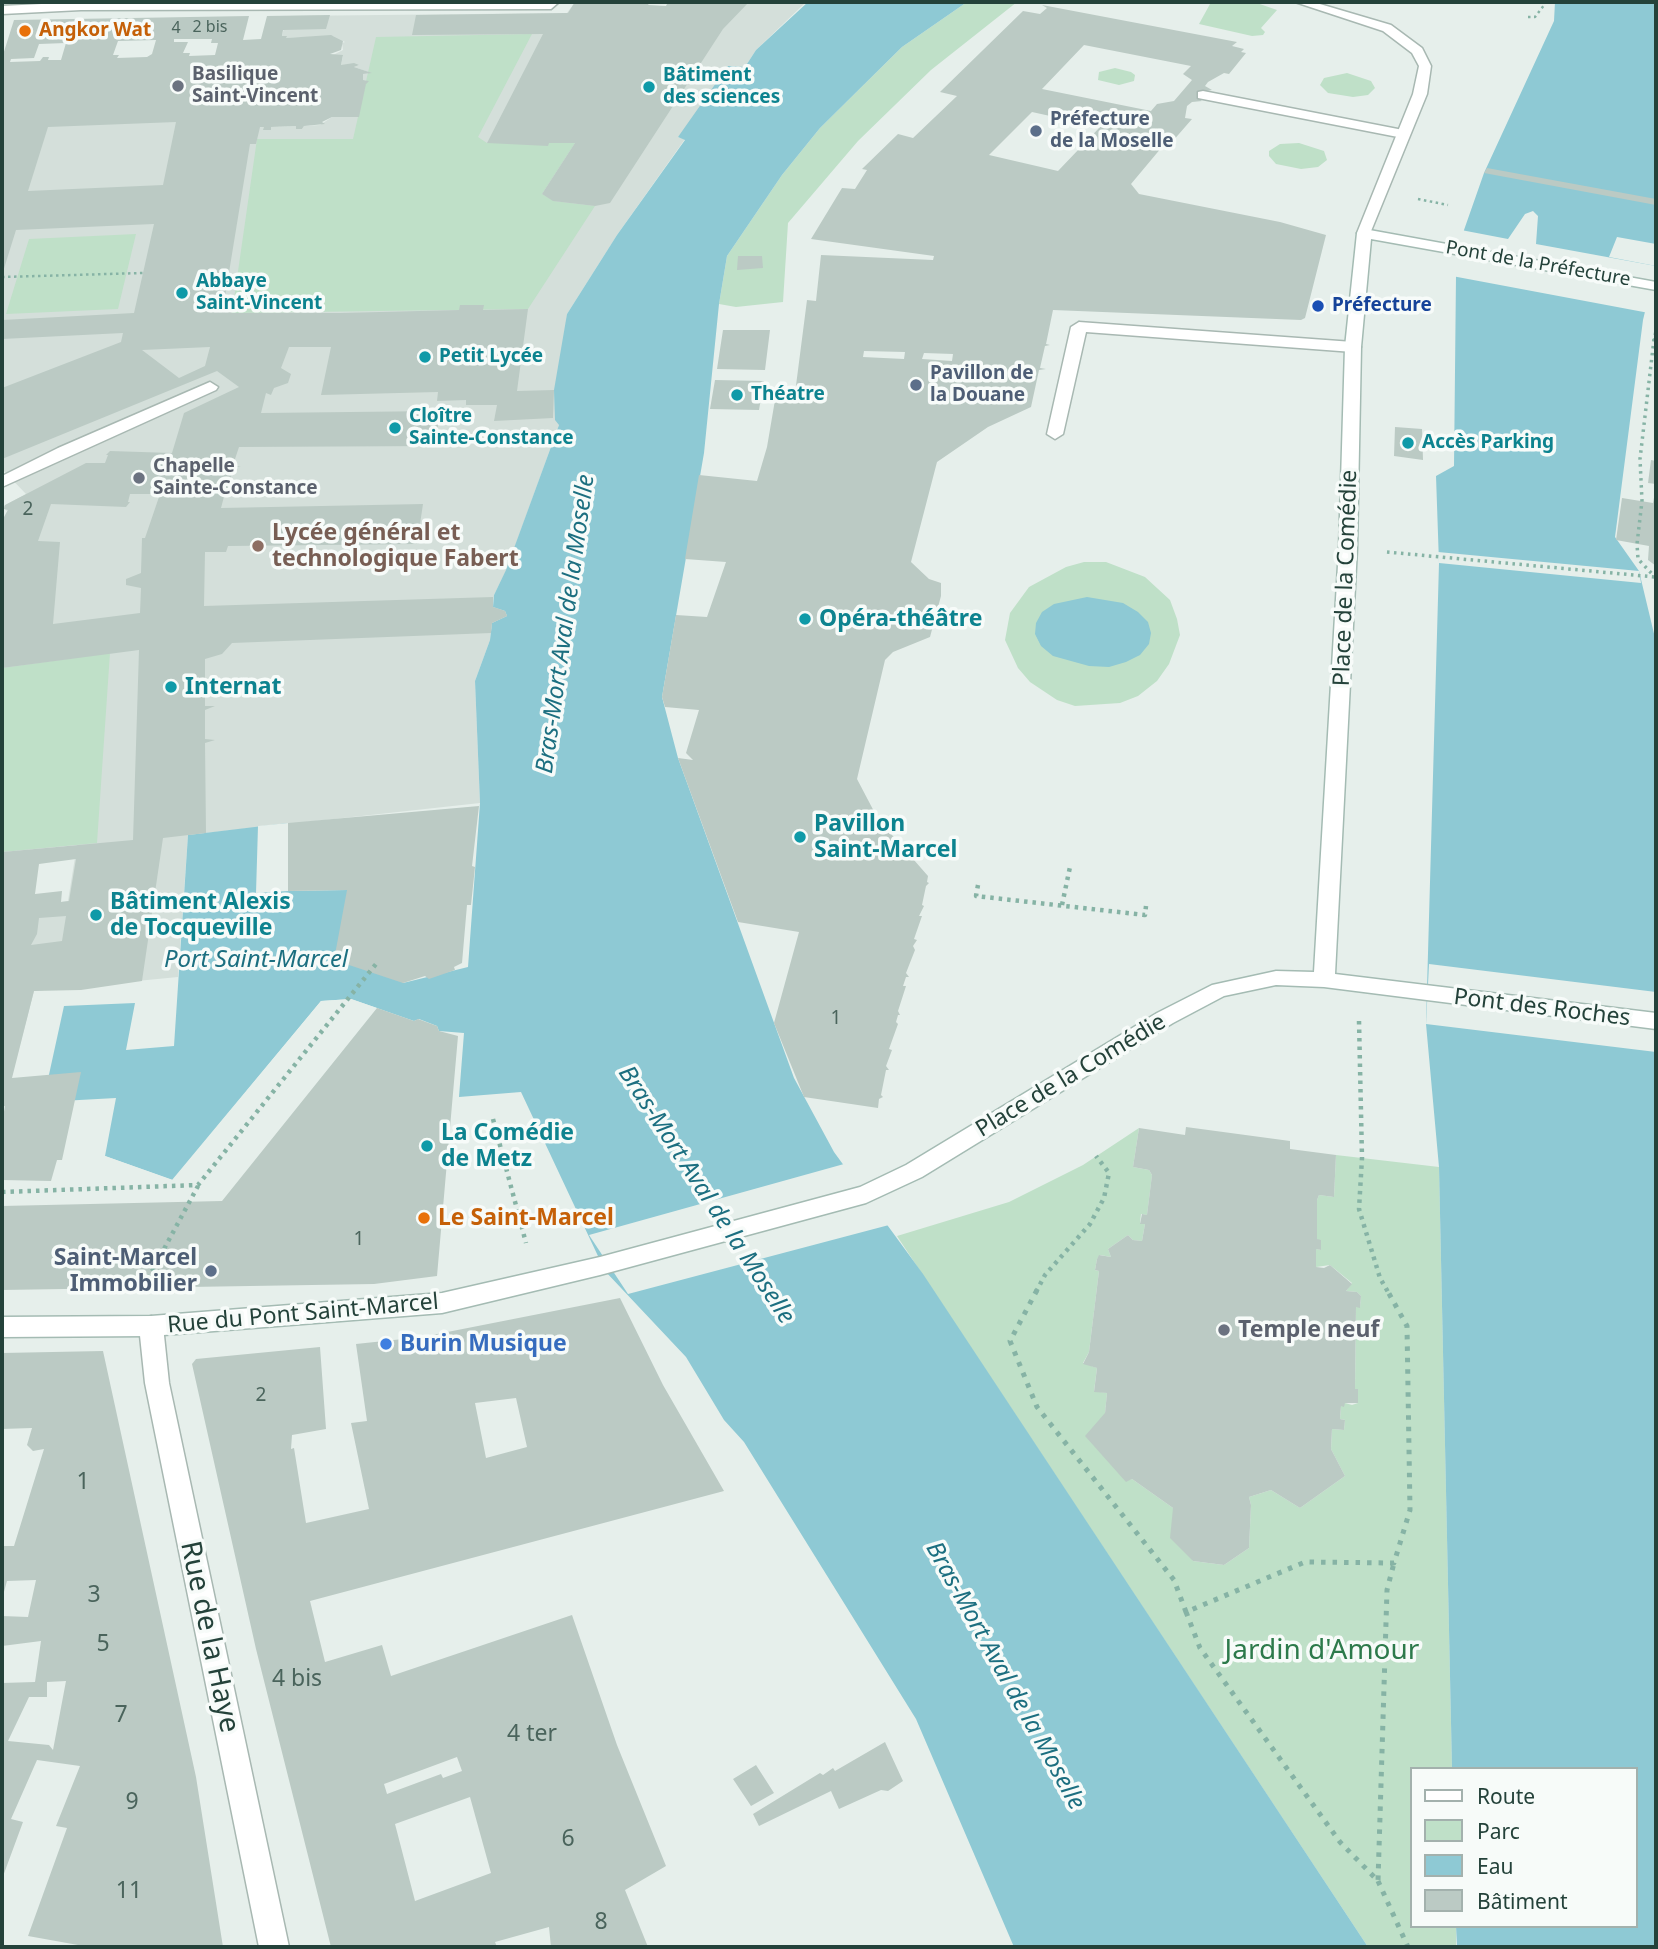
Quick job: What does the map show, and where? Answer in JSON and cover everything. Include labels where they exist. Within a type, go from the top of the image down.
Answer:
[{"type":"street","name":"Place de la Comédie","points":[[1301,2],[1387,28],[1417,51],[1425,66],[1420,94],[1364,233],[1353,347],[1348,548],[1329,929],[1324,980]]},
{"type":"street","points":[[2,10],[81,6],[552,4]]},
{"type":"street","points":[[1203,95],[1403,134]]},
{"type":"street","name":"Pont de la Préfecture","points":[[1364,233],[1656,286]]},
{"type":"street","points":[[1055,434],[1079,327],[1353,347]]},
{"type":"street","points":[[2,482],[64,451],[211,387]]},
{"type":"street","name":"Place de la Comédie","points":[[600,1266],[866,1194],[914,1171],[1165,1018],[1219,990],[1276,978],[1324,980],[1428,995]]},
{"type":"street","name":"Pont des Roches","points":[[1428,995],[1656,1021]]},
{"type":"street","name":"Rue du Pont Saint-Marcel","points":[[2,1327],[141,1326],[442,1303],[600,1266]]},
{"type":"street","name":"Rue de la Haye","points":[[141,1326],[157,1383],[274,1947]]},
{"type":"path","points":[[1528,17],[1535,17],[1545,4]]},
{"type":"path","points":[[2,277],[143,273]]},
{"type":"path","points":[[1348,548],[1655,577],[1638,559],[1637,544],[1642,501],[1640,459],[1656,325]]},
{"type":"path","points":[[1062,905],[1070,867]]},
{"type":"path","points":[[978,885],[976,896],[1145,915],[1146,906]]},
{"type":"path","points":[[141,1326],[138,1295],[198,1185],[345,999],[376,964]]},
{"type":"path","points":[[1358,1019],[1362,1031],[1362,1158],[1359,1209],[1380,1278],[1407,1326],[1410,1510],[1387,1590],[1378,1881]]},
{"type":"path","points":[[494,1119],[536,1281]]},
{"type":"path","points":[[1096,1156],[1109,1172],[1104,1198],[1090,1224],[1045,1275],[1010,1341],[1037,1407],[1174,1580],[1200,1648],[1340,1842],[1378,1881],[1408,1947]]},
{"type":"path","points":[[2,1192],[198,1185]]},
{"type":"path","points":[[1186,1612],[1305,1562],[1394,1563]]},
{"type":"shaded area","name":"Lycée général et technologique Fabert","points":[[575,2],[681,7],[685,2],[806,2],[756,50],[745,67],[678,137],[685,139],[617,235],[567,314],[559,425],[506,571],[494,595],[493,606],[505,611],[507,616],[492,623],[490,640],[475,681],[480,803],[188,835],[178,977],[34,991],[11,1079],[2,1077],[2,910],[68,901],[77,845],[2,852],[2,521],[7,511],[2,507],[26,494],[2,469],[2,118],[167,112],[207,129],[264,127],[264,130],[270,130],[271,127],[296,126],[296,129],[302,129],[304,126],[320,125],[332,117],[359,117],[368,81],[363,80],[363,74],[371,73],[354,67],[359,65],[341,65],[343,56],[331,56],[343,50],[342,43],[345,42],[333,36],[282,36],[287,16],[567,13]]},
{"type":"green space","points":[[967,2],[1017,2],[931,70],[858,141],[788,223],[783,302],[736,307],[719,304],[727,256],[782,175],[820,128],[902,47]]},
{"type":"green space","points":[[1204,2],[1254,2],[1277,10],[1261,28],[1265,32],[1263,35],[1252,36],[1199,24],[1210,4]]},
{"type":"green space","points":[[532,34],[478,137],[487,143],[575,143],[542,194],[554,201],[595,206],[528,309],[232,313],[257,139],[353,139],[376,37]]},
{"type":"green space","points":[[1115,68],[1131,72],[1135,75],[1134,81],[1119,85],[1098,80],[1099,72]]},
{"type":"green space","points":[[1347,73],[1371,81],[1375,88],[1368,95],[1353,97],[1328,93],[1320,85],[1324,78]]},
{"type":"green space","points":[[1299,143],[1324,151],[1327,160],[1318,167],[1301,169],[1276,164],[1269,156],[1269,151],[1280,144]]},
{"type":"green space","points":[[136,234],[118,309],[6,314],[29,239]]},
{"type":"green space","points":[[1084,562],[1106,562],[1145,577],[1170,600],[1177,619],[1180,635],[1169,664],[1157,681],[1138,696],[1120,703],[1075,706],[1057,700],[1030,682],[1018,668],[1005,640],[1010,613],[1029,587],[1066,567]]},
{"type":"green space","points":[[110,653],[97,843],[2,852],[2,668]]},
{"type":"green space","name":"Jardin d'Amour","points":[[1139,1128],[1133,1167],[1149,1170],[1152,1175],[1147,1215],[1141,1214],[1140,1223],[1145,1224],[1142,1241],[1133,1240],[1128,1235],[1108,1249],[1111,1257],[1100,1255],[1097,1259],[1095,1270],[1099,1271],[1089,1352],[1083,1363],[1097,1368],[1094,1391],[1107,1393],[1105,1413],[1126,1481],[1132,1479],[1173,1508],[1193,1561],[1224,1565],[1249,1548],[1249,1497],[1271,1490],[1300,1508],[1345,1476],[1331,1449],[1332,1429],[1344,1430],[1345,1420],[1340,1419],[1341,1406],[1345,1403],[1358,1403],[1358,1389],[1355,1389],[1356,1307],[1360,1307],[1361,1296],[1357,1292],[1346,1291],[1352,1283],[1330,1265],[1316,1267],[1316,1249],[1321,1250],[1317,1239],[1317,1200],[1319,1195],[1334,1197],[1336,1155],[1439,1167],[1452,1767],[1410,1767],[1410,1928],[1456,1928],[1456,1947],[1368,1947],[897,1236],[1009,1202],[1083,1165]]},
{"type":"water","points":[[808,2],[967,2],[902,47],[820,128],[782,175],[727,256],[719,304],[704,453],[662,697],[678,758],[794,1078],[834,1152],[923,1274],[1368,1947],[1014,1947],[916,1719],[744,1442],[724,1420],[686,1357],[605,1271],[521,1092],[459,1097],[464,1033],[439,1031],[437,1026],[419,1019],[414,1021],[351,999],[321,1001],[172,1180],[105,1156],[116,1098],[43,1102],[64,1006],[135,1003],[126,1050],[174,1046],[188,835],[288,823],[288,891],[347,890],[403,983],[468,967],[480,803],[475,681],[490,640],[492,623],[507,616],[505,611],[493,607],[494,595],[506,570],[559,425],[555,420],[554,390],[567,314],[617,235],[685,140],[678,137],[728,66],[745,67],[756,50]]},
{"type":"water","points":[[1555,2],[1656,2],[1656,244],[1617,237],[1609,257],[1656,266],[1643,320],[1615,537],[1639,571],[1656,642],[1656,1947],[1457,1947],[1456,1928],[1637,1928],[1637,1767],[1452,1767],[1439,1167],[1426,1024],[1439,563],[1436,476],[1454,466],[1456,276],[1464,230],[1484,173],[1554,21]]},
{"type":"water","points":[[1087,597],[1123,603],[1148,622],[1151,633],[1149,644],[1140,655],[1109,667],[1089,666],[1053,656],[1041,646],[1035,634],[1036,623],[1042,612],[1054,604]]},
{"type":"pier","points":[[1533,211],[1538,216],[1536,244],[1656,266],[1656,286],[1649,313],[1452,276],[1461,230],[1508,239],[1525,214]]},
{"type":"pier","points":[[1438,552],[1639,571],[1641,583],[1439,563]]},
{"type":"pier","points":[[288,823],[288,891],[256,893],[258,826]]},
{"type":"pier","points":[[1429,964],[1656,992],[1656,1052],[1426,1024]]},
{"type":"pier","points":[[351,999],[377,1008],[375,1011],[351,1003],[323,1005],[174,1183],[102,1158],[105,1156],[173,1180],[321,1001]]},
{"type":"pier","points":[[844,1164],[889,1225],[628,1294],[589,1235]]},
{"type":"building","points":[[575,2],[650,2],[648,5],[666,6],[668,2],[749,2],[723,29],[610,203],[595,206],[553,201],[542,194],[575,143],[549,143],[548,146],[487,143],[543,34],[412,35],[416,15],[568,13]]},
{"type":"building","points":[[1042,5],[1237,42],[1232,46],[1244,49],[1241,52],[1246,53],[1229,74],[1224,73],[1208,82],[1205,86],[1212,90],[1206,91],[1199,99],[1202,101],[1192,102],[1187,106],[1185,118],[1192,119],[1172,142],[1167,141],[1131,184],[1139,194],[1280,222],[1326,235],[1305,318],[1301,320],[1053,310],[1046,344],[1050,345],[1045,346],[1040,368],[1046,369],[1039,370],[1031,407],[988,427],[937,462],[911,562],[929,579],[941,583],[941,596],[930,637],[893,652],[885,660],[857,779],[878,819],[928,876],[929,883],[922,905],[924,906],[919,916],[922,916],[914,939],[917,940],[913,946],[915,950],[906,973],[909,977],[906,977],[903,986],[906,986],[898,1011],[900,1015],[886,1066],[889,1070],[886,1070],[881,1095],[883,1097],[879,1099],[878,1108],[804,1097],[774,1023],[799,932],[738,922],[678,758],[693,760],[686,753],[699,710],[665,707],[662,697],[676,615],[707,617],[726,562],[685,559],[699,475],[757,481],[767,447],[775,400],[794,401],[807,300],[816,301],[821,255],[933,260],[934,256],[811,239],[842,188],[855,189],[867,170],[862,169],[898,134],[913,138],[957,96],[940,92],[942,90],[1023,11],[1040,14],[1047,8]],"holes":[[[1084,45],[1191,66],[1183,74],[1192,80],[1174,101],[1157,104],[1151,111],[1042,89]],[[1032,112],[1100,127],[1058,171],[989,155]],[[864,351],[905,352],[904,359],[863,357]],[[924,353],[953,354],[952,361],[922,359]]]},
{"type":"building","points":[[330,15],[326,29],[283,30],[282,36],[331,35],[343,41],[341,50],[330,54],[343,55],[341,65],[354,63],[359,65],[354,67],[372,73],[363,74],[363,80],[369,81],[359,117],[332,117],[322,122],[325,124],[304,126],[302,129],[296,129],[296,126],[263,130],[264,127],[260,127],[256,144],[250,144],[223,309],[233,309],[232,313],[340,313],[459,310],[460,305],[484,305],[483,310],[528,309],[517,391],[554,390],[553,418],[494,421],[497,405],[466,405],[466,400],[437,401],[438,392],[321,395],[331,347],[289,347],[281,368],[291,374],[288,383],[274,388],[271,395],[266,393],[261,413],[440,411],[435,446],[239,447],[233,465],[241,467],[234,467],[228,487],[230,489],[226,489],[221,508],[423,504],[417,544],[228,546],[226,552],[205,552],[204,606],[493,597],[493,607],[505,611],[507,616],[492,623],[491,633],[232,643],[222,654],[205,659],[205,706],[215,706],[205,710],[205,739],[215,740],[205,743],[206,833],[163,838],[142,981],[81,990],[34,991],[12,1078],[81,1072],[62,1160],[57,1160],[51,1181],[2,1180],[2,1123],[5,1106],[2,1107],[2,852],[133,840],[139,650],[2,668],[2,521],[8,510],[4,509],[5,505],[86,463],[105,463],[106,455],[110,451],[172,453],[184,413],[239,387],[217,371],[2,459],[2,388],[121,342],[123,333],[2,339],[2,320],[134,313],[154,224],[16,230],[2,275],[2,58],[14,20],[249,16],[243,40],[261,39],[267,16]],"holes":[[[174,39],[212,39],[211,43],[218,43],[215,55],[189,56],[190,53],[183,53],[188,42],[174,42]],[[156,40],[152,54],[147,57],[117,58],[119,55],[113,55],[118,41]],[[66,43],[61,60],[48,60],[49,57],[43,57],[40,61],[10,62],[11,59],[34,58],[39,44]],[[176,122],[163,185],[28,191],[48,127]],[[210,347],[205,366],[179,378],[142,350]],[[130,494],[160,494],[145,538],[142,538],[141,573],[126,579],[126,585],[141,588],[140,613],[53,624],[60,542],[38,541],[51,504],[126,507],[130,502]],[[76,859],[69,901],[61,902],[62,891],[35,894],[39,864]],[[66,916],[62,941],[31,945],[37,934],[39,918]]]},
{"type":"building","points":[[1487,168],[1656,199],[1656,205],[1484,173]]},
{"type":"building","points":[[738,256],[762,256],[763,268],[737,270]]},
{"type":"building","points":[[723,330],[770,330],[765,370],[717,369]]},
{"type":"building","name":"Théatre","points":[[715,380],[764,381],[759,410],[710,409]]},
{"type":"building","name":"Accès Parking","points":[[1395,427],[1422,429],[1423,460],[1394,456]]},
{"type":"building","points":[[1651,460],[1656,461],[1656,484],[1648,483]]},
{"type":"building","points":[[1655,492],[1656,566],[1648,560],[1649,546],[1616,540],[1622,498],[1653,503]]},
{"type":"building","points":[[479,806],[472,866],[475,867],[471,905],[467,905],[462,963],[454,967],[455,970],[429,979],[425,976],[403,983],[334,960],[347,890],[288,891],[288,823]]},
{"type":"building","points":[[377,1008],[414,1021],[418,1019],[437,1026],[439,1031],[458,1036],[437,1276],[374,1284],[2,1290],[2,1206],[222,1201]]},
{"type":"building","name":"Temple neuf","points":[[1186,1127],[1290,1141],[1290,1149],[1336,1155],[1334,1197],[1319,1195],[1317,1200],[1317,1239],[1321,1240],[1321,1250],[1316,1249],[1316,1267],[1324,1268],[1330,1265],[1352,1284],[1346,1291],[1357,1292],[1361,1296],[1360,1308],[1356,1307],[1355,1389],[1358,1389],[1358,1403],[1345,1403],[1344,1407],[1341,1406],[1340,1419],[1345,1420],[1344,1430],[1332,1429],[1331,1449],[1345,1476],[1300,1508],[1271,1490],[1249,1497],[1249,1548],[1224,1565],[1193,1561],[1170,1538],[1173,1508],[1132,1479],[1126,1482],[1085,1436],[1105,1413],[1107,1393],[1094,1392],[1097,1368],[1083,1364],[1089,1352],[1099,1271],[1095,1270],[1097,1259],[1099,1255],[1111,1257],[1108,1249],[1128,1235],[1133,1240],[1142,1241],[1145,1224],[1140,1224],[1142,1214],[1147,1215],[1152,1175],[1149,1170],[1133,1167],[1139,1128],[1185,1135]]},
{"type":"building","points":[[620,1298],[663,1385],[724,1491],[310,1601],[325,1662],[382,1645],[391,1676],[572,1615],[617,1745],[666,1866],[625,1890],[648,1947],[551,1947],[549,1927],[495,1942],[497,1947],[331,1947],[256,1649],[192,1364],[196,1359],[320,1347],[326,1429],[292,1435],[291,1449],[294,1448],[306,1523],[369,1509],[351,1423],[367,1421],[356,1344],[422,1337]],"holes":[[[516,1398],[527,1447],[486,1458],[475,1403]],[[457,1757],[462,1771],[443,1778],[441,1774],[387,1794],[384,1784]],[[470,1797],[491,1873],[415,1901],[395,1824]]]},
{"type":"building","points":[[103,1351],[196,1777],[223,1947],[78,1947],[28,1936],[67,1828],[56,1826],[80,1766],[37,1760],[11,1819],[23,1822],[2,1879],[2,1683],[35,1682],[41,1641],[2,1646],[2,1616],[28,1617],[36,1580],[7,1581],[2,1599],[2,1546],[14,1546],[44,1449],[33,1451],[27,1445],[32,1428],[2,1429],[2,1353]],"holes":[[[66,1681],[53,1750],[49,1745],[8,1741],[29,1697],[47,1697],[47,1682]]]},
{"type":"building","points":[[885,1742],[903,1781],[888,1791],[881,1790],[839,1809],[831,1791],[759,1826],[753,1814],[820,1773],[823,1775],[833,1768],[835,1771]]},
{"type":"building","points":[[756,1765],[774,1793],[751,1806],[733,1779]]},
{"type":"place","name":"Angkor Wat","points":[[25,31]]},
{"type":"place","name":"Basilique Saint-Vincent","points":[[178,86]]},
{"type":"place","name":"Bâtiment des sciences","points":[[649,87]]},
{"type":"place","name":"Préfecture de la Moselle","points":[[1036,131]]},
{"type":"place","name":"Abbaye Saint-Vincent","points":[[182,293]]},
{"type":"place","name":"Préfecture","points":[[1318,306]]},
{"type":"place","name":"Petit Lycée","points":[[425,357]]},
{"type":"place","name":"Pavillon de la Douane","points":[[916,385]]},
{"type":"place","name":"Théatre","points":[[737,395]]},
{"type":"place","name":"Cloître Sainte-Constance","points":[[395,428]]},
{"type":"place","name":"Accès Parking","points":[[1408,443]]},
{"type":"place","name":"Chapelle Sainte-Constance","points":[[139,478]]},
{"type":"place","name":"Lycée général et technologique Fabert","points":[[258,546]]},
{"type":"place","name":"Opéra-théâtre","points":[[805,619]]},
{"type":"place","name":"Internat","points":[[171,687]]},
{"type":"place","name":"Pavillon Saint-Marcel","points":[[800,837]]},
{"type":"place","name":"Bâtiment Alexis de Tocqueville","points":[[96,915]]},
{"type":"place","name":"La Comédie de Metz","points":[[427,1146]]},
{"type":"place","name":"Le Saint-Marcel","points":[[424,1218]]},
{"type":"place","name":"Saint-Marcel Immobilier","points":[[211,1271]]},
{"type":"place","name":"Temple neuf","points":[[1224,1330]]},
{"type":"place","name":"Burin Musique","points":[[386,1344]]},
{"type":"water label","name":"Bras-Mort Aval de la Moselle","points":[[566,624]]},
{"type":"water label","name":"Port Saint-Marcel","points":[[256,960]]},
{"type":"water label","name":"Bras-Mort Aval de la Moselle","points":[[706,1195]]},
{"type":"water label","name":"Bras-Mort Aval de la Moselle","points":[[1005,1676]]}]
